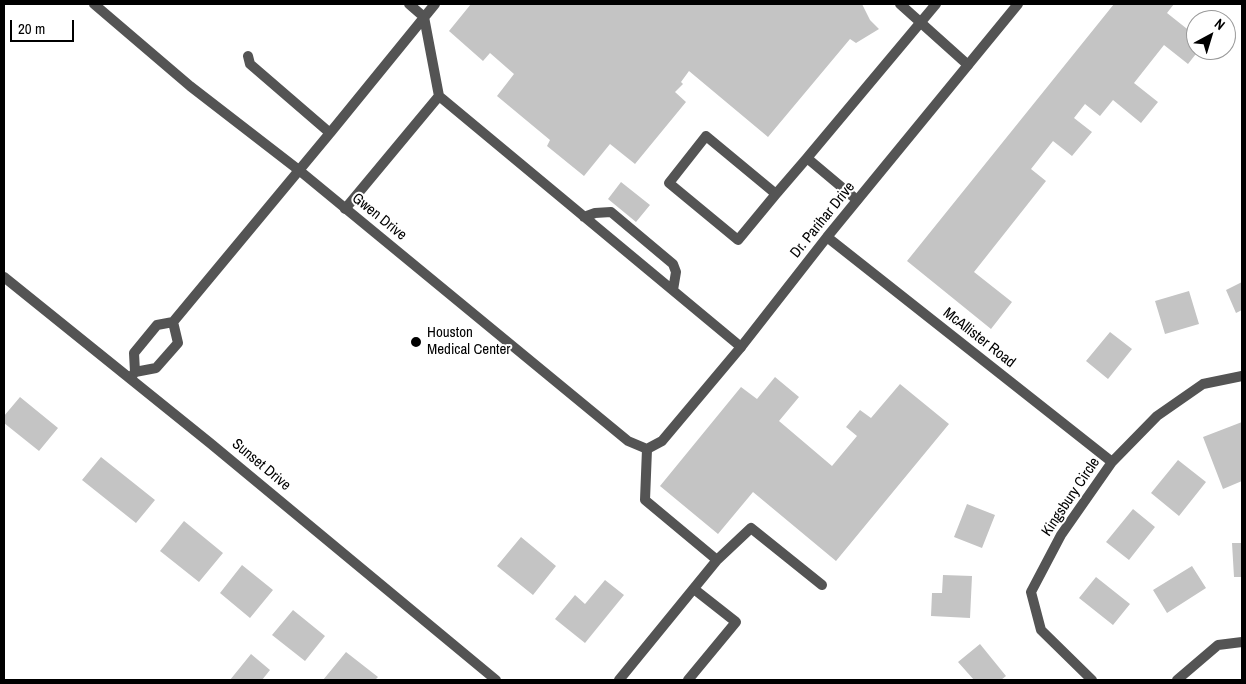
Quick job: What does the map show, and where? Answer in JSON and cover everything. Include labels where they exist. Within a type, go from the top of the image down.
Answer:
[{"type":"street","name":"Gwen Drive","points":[[94,4],[190,86],[300,171],[628,441],[647,450]]},
{"type":"street","points":[[409,4],[424,17],[439,96],[741,347]]},
{"type":"street","points":[[173,322],[178,344],[156,368],[132,375],[134,353],[157,325],[173,322],[300,171],[435,4]]},
{"type":"street","points":[[900,4],[968,65]]},
{"type":"street","points":[[776,194],[706,136],[669,183],[738,240],[936,4]]},
{"type":"street","name":"Dr. Parihar Drive","points":[[647,450],[662,441],[741,347],[827,237],[1018,4]]},
{"type":"street","points":[[248,56],[250,64],[330,133]]},
{"type":"street","points":[[346,209],[439,96]]},
{"type":"street","points":[[807,158],[857,200]]},
{"type":"street","points":[[584,217],[595,213],[612,212],[673,264],[676,272],[673,290]]},
{"type":"street","name":"McAllister Road","points":[[827,237],[1112,462]]},
{"type":"street","name":"Sunset Drive","points":[[4,277],[132,375],[496,680]]},
{"type":"street","name":"Kingsbury Circle","points":[[1092,680],[1041,630],[1031,592],[1061,535],[1112,462],[1157,416],[1202,384],[1242,376]]},
{"type":"street","points":[[647,450],[645,500],[717,560]]},
{"type":"street","points":[[619,680],[717,560],[751,528],[822,585]]},
{"type":"street","points":[[688,680],[736,622],[694,589]]},
{"type":"street","points":[[1177,680],[1218,645],[1242,642]]},
{"type":"building","points":[[471,4],[862,4],[870,20],[879,29],[856,43],[850,39],[768,137],[689,71],[681,82],[683,84],[675,92],[686,102],[635,164],[610,144],[584,176],[547,146],[550,140],[497,96],[514,74],[490,53],[483,61],[449,31]]},
{"type":"building","points":[[1114,4],[1174,4],[1167,13],[1186,28],[1186,60],[1191,60],[1188,64],[1164,45],[1134,83],[1158,102],[1141,123],[1113,100],[1100,116],[1085,104],[1074,118],[1092,132],[1072,156],[1053,141],[1031,169],[1046,181],[974,272],[1012,302],[991,329],[907,261]]},
{"type":"building","points":[[621,182],[650,205],[636,222],[608,199]]},
{"type":"building","points":[[1242,282],[1242,310],[1236,313],[1226,290]]},
{"type":"building","points":[[1189,291],[1199,324],[1165,334],[1155,301]]},
{"type":"building","points":[[1110,332],[1132,349],[1108,379],[1086,361]]},
{"type":"building","points":[[775,377],[799,397],[779,421],[832,466],[857,436],[846,427],[860,410],[871,418],[900,384],[949,424],[836,561],[753,492],[718,534],[660,486],[741,387],[757,399]]},
{"type":"building","points":[[20,397],[58,428],[39,451],[4,423],[4,416]]},
{"type":"building","points":[[1242,422],[1242,481],[1223,489],[1203,437]]},
{"type":"building","points":[[101,457],[155,500],[136,523],[82,480]]},
{"type":"building","points":[[1178,460],[1206,482],[1179,516],[1151,493]]},
{"type":"building","points":[[967,504],[995,515],[982,548],[954,537]]},
{"type":"building","points":[[1133,509],[1155,527],[1129,560],[1106,542]]},
{"type":"building","points":[[184,521],[223,553],[199,582],[160,551]]},
{"type":"building","points":[[521,537],[556,566],[533,595],[497,566]]},
{"type":"building","points":[[1232,543],[1242,543],[1242,577],[1234,577]]},
{"type":"building","points":[[242,565],[273,590],[250,618],[220,593]]},
{"type":"building","points":[[1192,566],[1206,588],[1167,613],[1153,590]]},
{"type":"building","points":[[943,575],[972,576],[970,618],[931,616],[932,593],[942,593]]},
{"type":"building","points":[[1096,577],[1130,604],[1113,625],[1079,598]]},
{"type":"building","points":[[605,580],[624,595],[585,643],[555,619],[575,595],[585,604]]},
{"type":"building","points":[[293,610],[325,636],[305,661],[272,635]]},
{"type":"building","points":[[980,644],[1006,676],[1001,680],[974,680],[958,662]]},
{"type":"building","points":[[346,652],[378,677],[375,680],[323,680]]},
{"type":"building","points":[[251,654],[270,670],[262,680],[230,680]]},
{"type":"place","name":"Houston Medical Center","points":[[416,342]]}]
